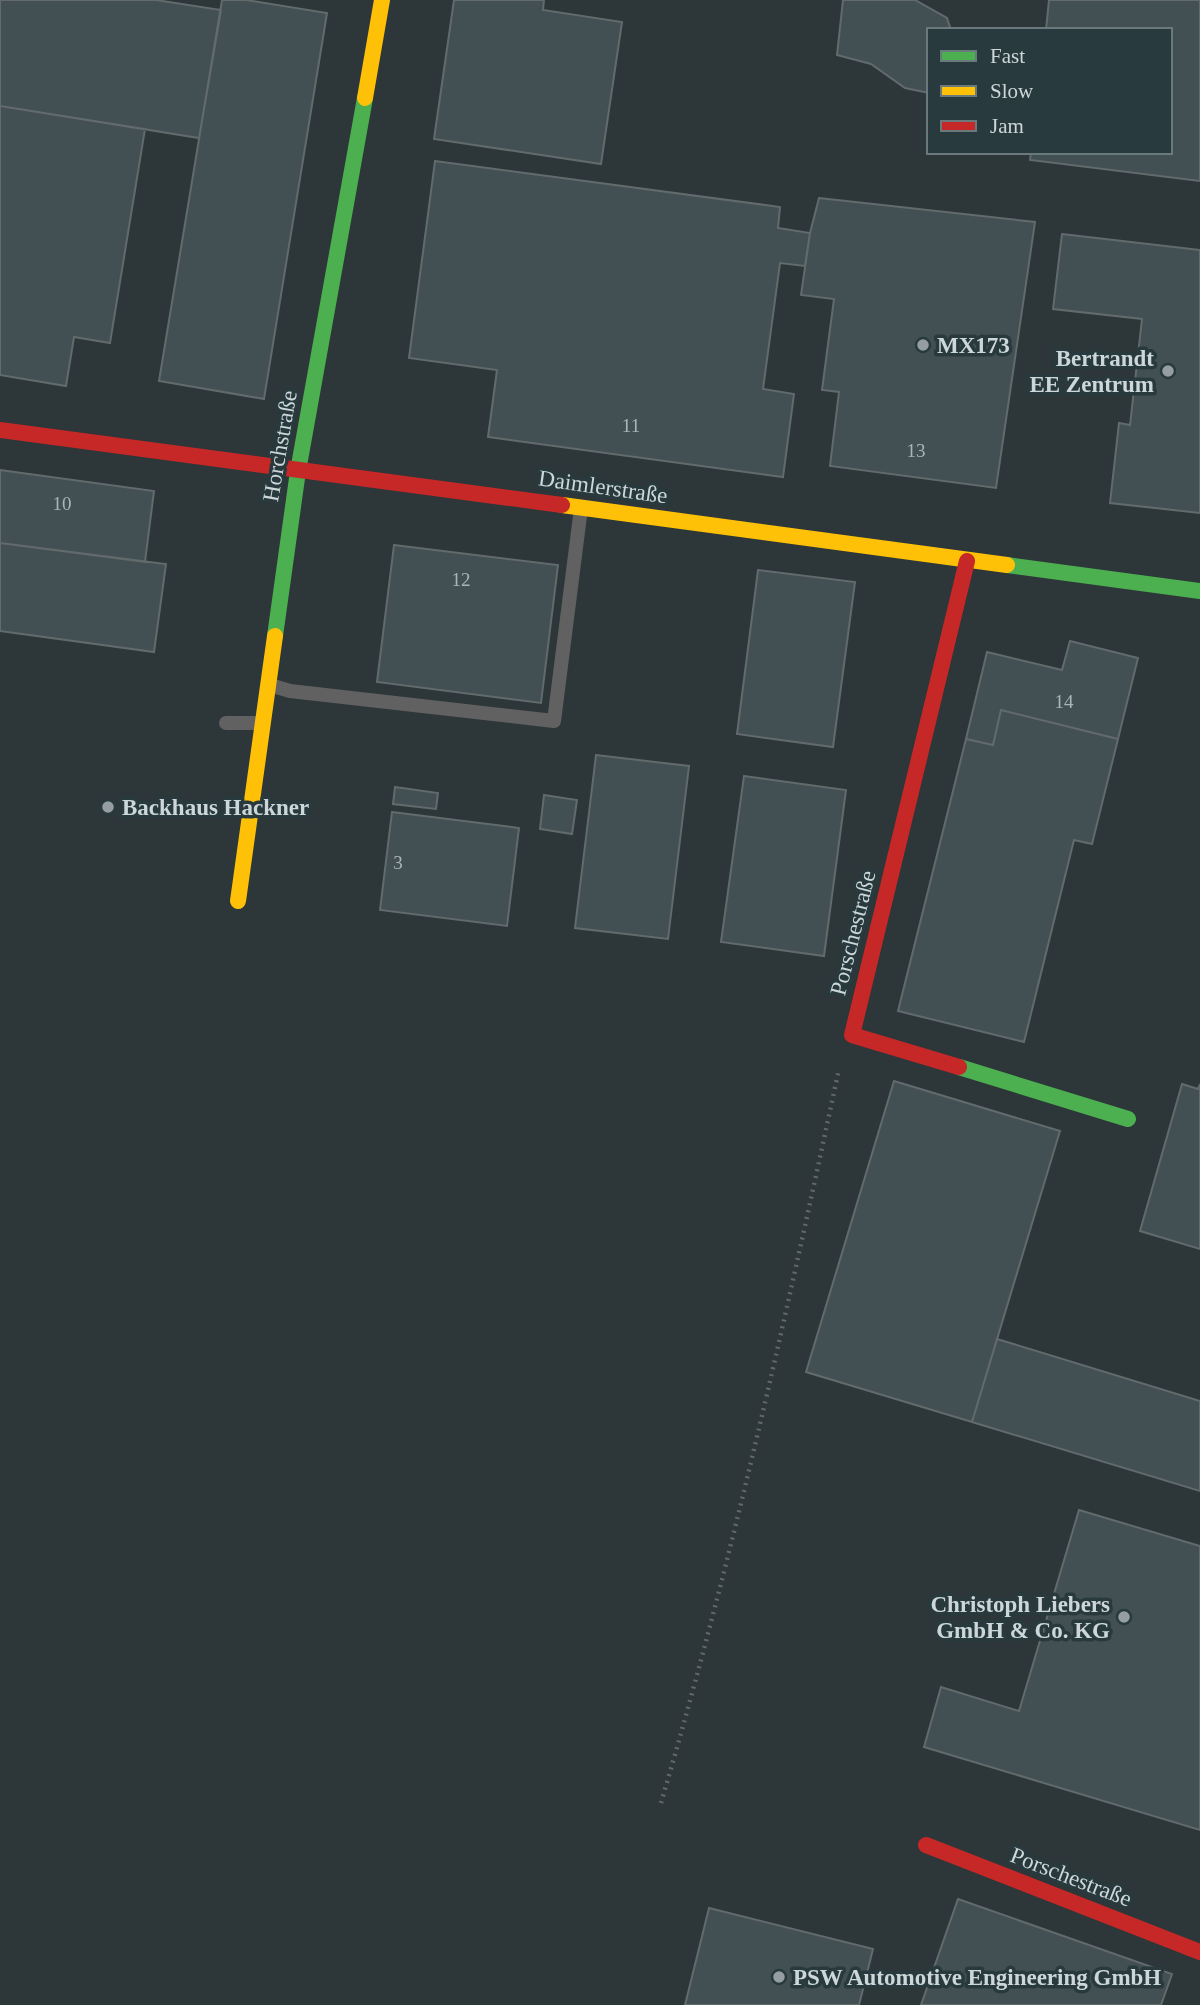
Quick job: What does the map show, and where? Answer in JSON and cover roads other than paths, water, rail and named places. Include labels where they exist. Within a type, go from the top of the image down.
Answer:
[{"type":"street","name":"Horchstraße","points":[[238,901],[266,683],[298,471],[382,0]]},
{"type":"street","name":"Daimlerstraße","points":[[0,430],[1200,591]]},
{"type":"street","name":"Porschestraße","points":[[967,561],[852,1035],[1128,1119]]},
{"type":"street","name":"Porschestraße","points":[[926,1845],[1200,1952]]},
{"type":"lane","points":[[266,683],[290,691],[554,721],[581,507]]},
{"type":"lane","points":[[226,723],[261,723]]},
{"type":"place","name":"MX173","points":[[923,345]]},
{"type":"place","name":"Bertrandt EE Zentrum","points":[[1168,371]]},
{"type":"place","name":"Backhaus Hackner","points":[[108,807]]},
{"type":"place","name":"Christoph Liebers GmbH & Co. KG","points":[[1124,1617]]},
{"type":"place","name":"PSW Automotive Engineering GmbH","points":[[779,1977]]}]
